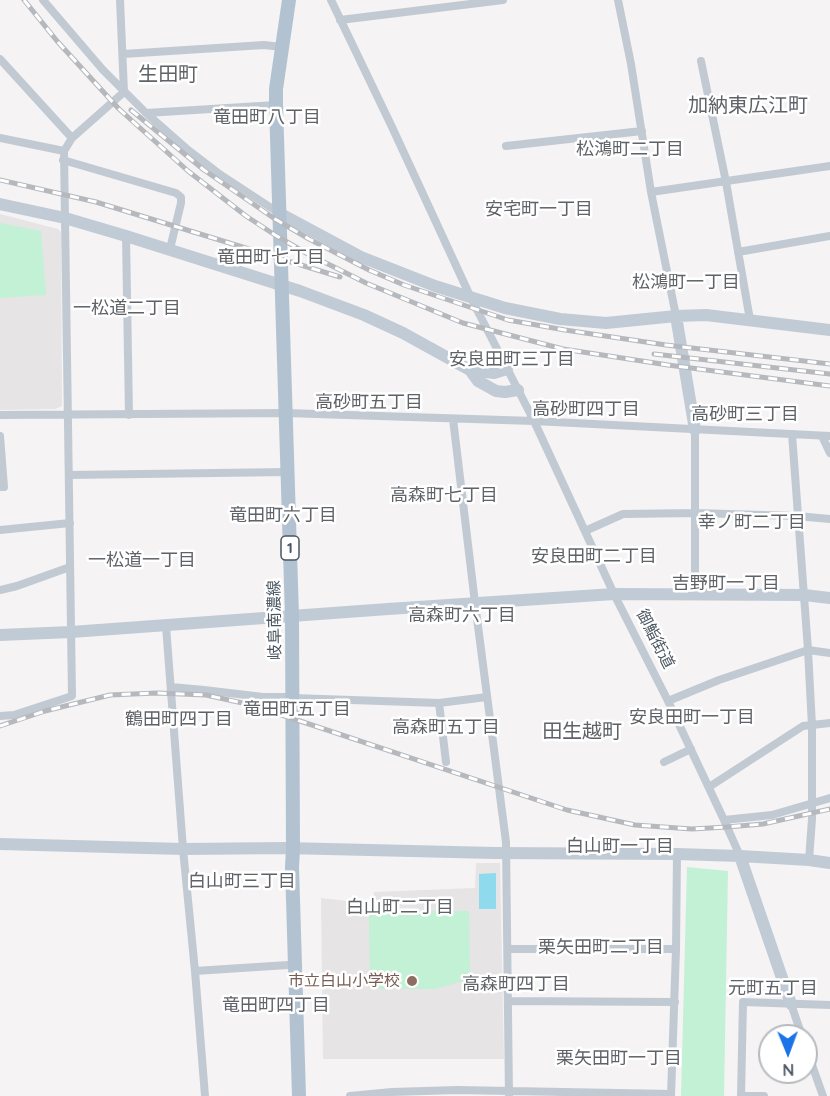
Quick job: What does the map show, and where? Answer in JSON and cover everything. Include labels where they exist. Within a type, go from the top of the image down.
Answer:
[{"type":"main road","name":"岐阜南濃線","points":[[281,0],[276,89],[272,105],[288,616],[290,1096]]},
{"type":"main road","name":"岐阜南濃線","points":[[278,46],[289,0]]},
{"type":"main road","name":"岐阜南濃線","points":[[289,849],[292,867],[299,1096]]},
{"type":"street","points":[[44,0],[124,92],[188,150],[275,210],[361,257],[435,286],[505,308],[560,319],[606,323],[706,315],[830,330]]},
{"type":"street","points":[[120,0],[124,92]]},
{"type":"street","points":[[332,0],[340,20],[502,0]]},
{"type":"street","points":[[618,0],[695,430],[695,594]]},
{"type":"street","name":"御鮨街道","points":[[340,20],[471,297],[534,421],[614,594],[709,787],[740,856],[791,1004]]},
{"type":"street","points":[[123,54],[278,46]]},
{"type":"street","points":[[0,59],[72,138]]},
{"type":"street","points":[[701,61],[726,182],[750,320]]},
{"type":"street","points":[[0,716],[14,715],[72,696],[63,160],[64,151],[72,138],[124,92]]},
{"type":"street","points":[[146,113],[272,105]]},
{"type":"street","points":[[506,146],[642,131]]},
{"type":"street","points":[[0,138],[64,151]]},
{"type":"street","points":[[63,160],[176,193],[181,197],[182,203],[170,249]]},
{"type":"street","points":[[651,192],[830,166]]},
{"type":"street","points":[[0,204],[126,236],[279,284],[364,315],[403,333],[470,370],[494,373],[507,369]]},
{"type":"street","points":[[126,236],[129,415]]},
{"type":"street","points":[[738,252],[830,236]]},
{"type":"street","points":[[470,370],[478,381],[496,391],[518,390]]},
{"type":"street","points":[[0,415],[282,413],[534,421],[826,436],[830,453]]},
{"type":"street","points":[[453,419],[506,842],[509,1094]]},
{"type":"street","points":[[792,434],[812,726],[809,860]]},
{"type":"street","points":[[0,436],[4,487],[0,487]]},
{"type":"street","points":[[69,475],[284,472]]},
{"type":"street","points":[[585,531],[623,514],[695,513],[830,519]]},
{"type":"street","points":[[0,530],[70,523]]},
{"type":"street","points":[[0,590],[70,567]]},
{"type":"street","points":[[0,635],[166,626],[614,594],[804,595],[830,598]]},
{"type":"street","points":[[166,626],[205,1096]]},
{"type":"street","points":[[668,701],[719,680],[808,650],[830,653]]},
{"type":"street","points":[[171,687],[263,698],[439,703],[487,697]]},
{"type":"street","points":[[439,703],[446,762]]},
{"type":"street","points":[[709,787],[803,726],[830,723]]},
{"type":"street","points":[[664,762],[691,749]]},
{"type":"street","points":[[724,820],[787,812],[830,798]]},
{"type":"street","points":[[0,844],[183,849],[677,854],[830,863]]},
{"type":"street","points":[[350,1096],[392,1092],[671,1095],[677,854]]},
{"type":"street","points":[[508,949],[676,950]]},
{"type":"street","points":[[195,971],[288,965]]},
{"type":"street","points":[[509,1001],[675,1002]]},
{"type":"street","points":[[764,1096],[741,1096],[742,1002],[830,1005]]},
{"type":"street","points":[[791,1004],[798,1024]]},
{"type":"shaded area","points":[[0,214],[58,229],[61,232],[62,406],[55,409],[0,410]]},
{"type":"shaded area","name":"市立白山小学校","points":[[476,863],[500,863],[504,1059],[323,1059],[321,898],[373,904],[374,892],[475,888]]},
{"type":"green space","points":[[0,223],[41,231],[46,295],[0,298]]},
{"type":"green space","points":[[687,867],[728,871],[724,1096],[681,1096]]},
{"type":"green space","points":[[375,911],[469,911],[470,979],[435,989],[370,989],[369,916]]},
{"type":"water","points":[[496,873],[496,909],[479,909],[479,874]]},
{"type":"railway","points":[[24,0],[57,41],[119,109],[188,171],[246,216],[275,235],[366,283],[463,323],[563,349],[830,386]]},
{"type":"railway","points":[[131,110],[204,170],[275,219],[369,270],[404,285],[508,320],[666,345],[830,364]]},
{"type":"railway","points":[[0,180],[96,202],[340,277]]},
{"type":"railway","points":[[654,354],[830,374]]},
{"type":"railway","points":[[0,726],[45,711],[110,695],[157,693],[206,695],[247,704],[285,716],[567,810],[635,825],[692,829],[727,827],[763,824],[830,809]]},
{"type":"place","name":"市立白山小学校","points":[[412,981]]},
{"type":"district","name":"生田町","points":[[168,75]]},
{"type":"district","name":"加納東広江町","points":[[748,106]]},
{"type":"district","name":"竜田町八丁目","points":[[267,118]]},
{"type":"district","name":"松鴻町二丁目","points":[[630,150]]},
{"type":"district","name":"安宅町一丁目","points":[[539,210]]},
{"type":"district","name":"竜田町七丁目","points":[[271,258]]},
{"type":"district","name":"松鴻町一丁目","points":[[686,283]]},
{"type":"district","name":"一松道二丁目","points":[[127,309]]},
{"type":"district","name":"安良田町三丁目","points":[[512,360]]},
{"type":"district","name":"高砂町五丁目","points":[[369,403]]},
{"type":"district","name":"高砂町四丁目","points":[[586,410]]},
{"type":"district","name":"高砂町三丁目","points":[[745,415]]},
{"type":"district","name":"高森町七丁目","points":[[444,496]]},
{"type":"district","name":"竜田町六丁目","points":[[283,516]]},
{"type":"district","name":"幸ノ町二丁目","points":[[752,523]]},
{"type":"district","name":"安良田町二丁目","points":[[594,557]]},
{"type":"district","name":"一松道一丁目","points":[[142,561]]},
{"type":"district","name":"吉野町一丁目","points":[[726,584]]},
{"type":"district","name":"高森町六丁目","points":[[462,616]]},
{"type":"district","name":"竜田町五丁目","points":[[297,710]]},
{"type":"district","name":"安良田町一丁目","points":[[692,718]]},
{"type":"district","name":"鶴田町四丁目","points":[[179,720]]},
{"type":"district","name":"高森町五丁目","points":[[446,728]]},
{"type":"district","name":"田生越町","points":[[582,732]]},
{"type":"district","name":"白山町一丁目","points":[[620,847]]},
{"type":"district","name":"白山町三丁目","points":[[242,882]]},
{"type":"district","name":"白山町二丁目","points":[[400,908]]},
{"type":"district","name":"栗矢田町二丁目","points":[[601,948]]},
{"type":"district","name":"高森町四丁目","points":[[516,985]]},
{"type":"district","name":"元町五丁目","points":[[773,989]]},
{"type":"district","name":"竜田町四丁目","points":[[276,1006]]},
{"type":"district","name":"栗矢田町一丁目","points":[[619,1059]]}]
